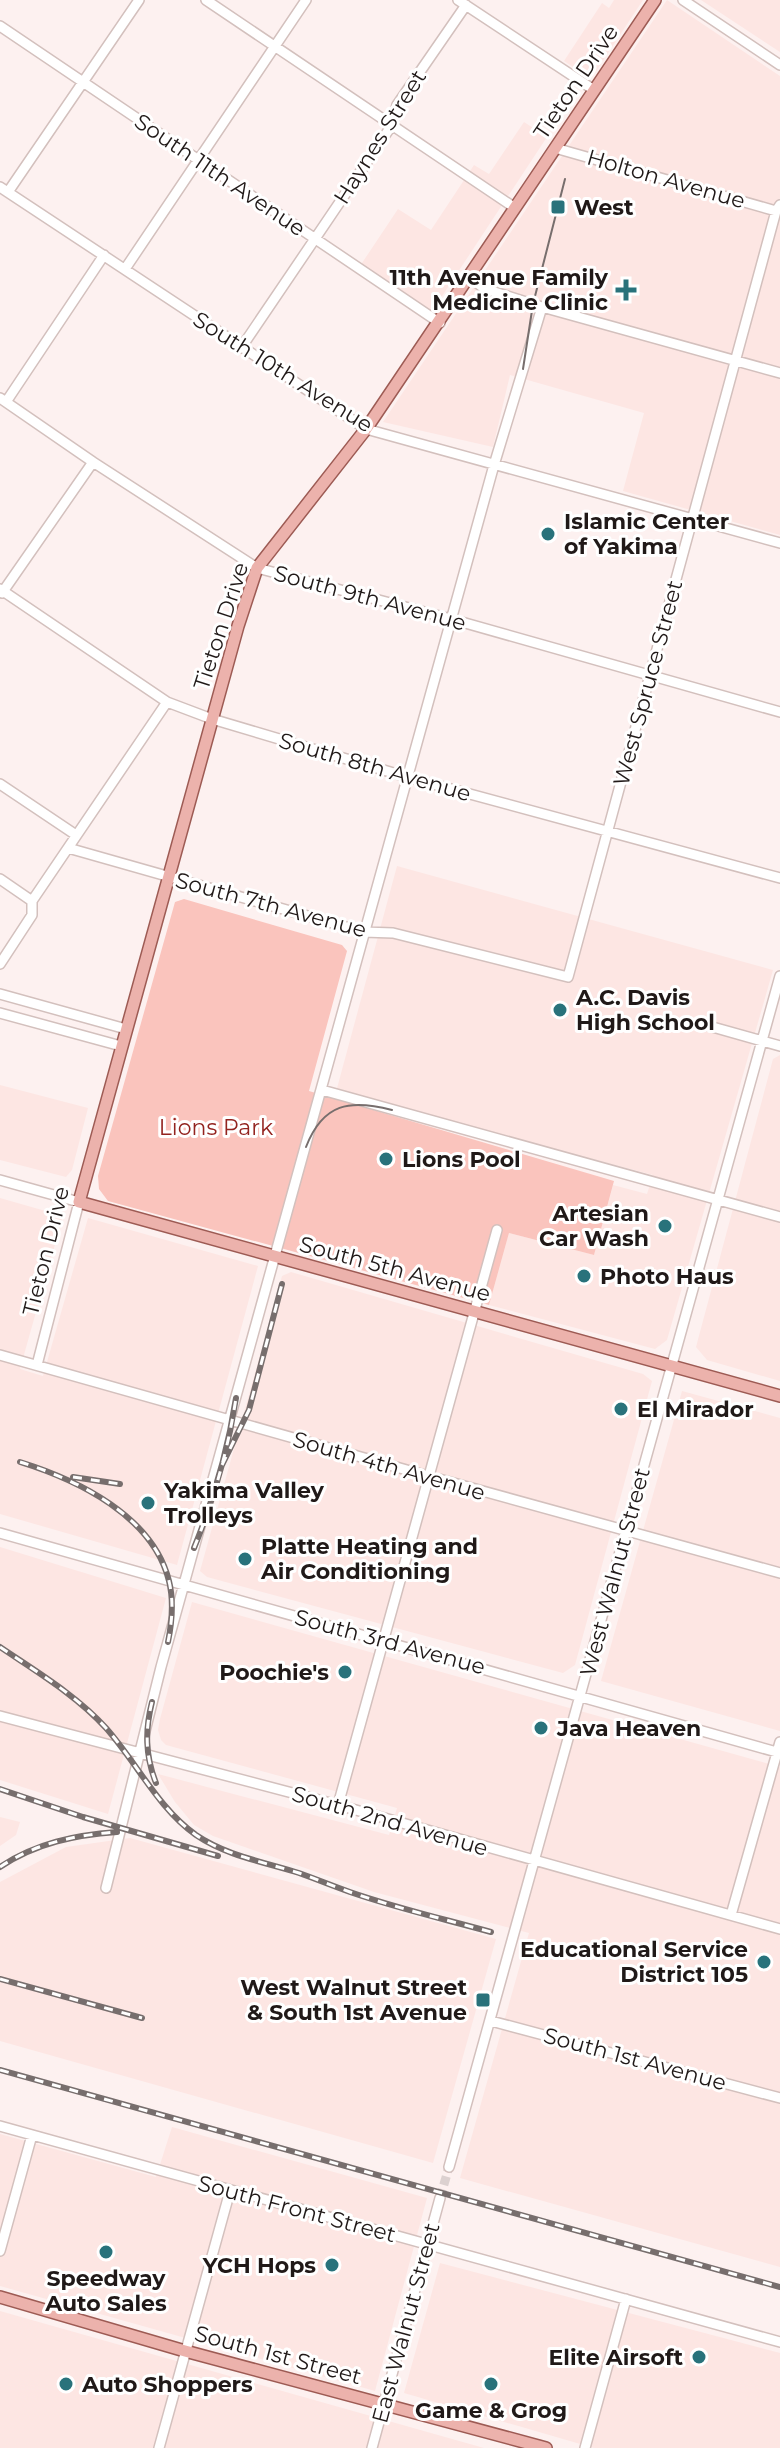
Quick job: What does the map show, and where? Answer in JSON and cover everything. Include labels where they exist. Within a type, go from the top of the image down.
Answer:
[{"type":"main road","name":"Tieton Drive","points":[[79,1202],[212,719],[257,568],[366,429],[655,0]]},
{"type":"main road","name":"South 5th Avenue","points":[[79,1202],[780,1396]]},
{"type":"main road","name":"South 1st Street","points":[[0,2297],[185,2351],[546,2448]]},
{"type":"street","points":[[4,190],[139,0]]},
{"type":"street","points":[[206,0],[515,208]]},
{"type":"street","points":[[125,269],[306,0]]},
{"type":"street","points":[[683,0],[780,65]]},
{"type":"street","points":[[462,3],[594,90]]},
{"type":"street","name":"Haynes Street","points":[[241,348],[392,125],[397,105],[462,3]]},
{"type":"street","name":"South 11th Avenue","points":[[0,26],[440,323]]},
{"type":"street","name":"Holton Avenue","points":[[555,148],[778,208]]},
{"type":"street","name":"South 10th Avenue","points":[[4,190],[366,429],[780,543]]},
{"type":"street","name":"West Spruce Street","points":[[568,977],[778,208]]},
{"type":"street","points":[[3,400],[104,255]]},
{"type":"street","points":[[469,277],[485,289],[542,307],[780,373]]},
{"type":"street","points":[[106,1888],[183,1585],[494,465],[542,307]]},
{"type":"street","name":"South 9th Avenue","points":[[3,400],[257,568],[780,712]]},
{"type":"street","points":[[1,592],[93,462]]},
{"type":"street","name":"South 8th Avenue","points":[[1,592],[167,702],[212,719],[407,777],[780,878]]},
{"type":"street","points":[[0,964],[32,915],[32,901],[167,702]]},
{"type":"street","points":[[0,784],[76,835]]},
{"type":"street","name":"South 7th Avenue","points":[[68,848],[364,932],[393,933],[568,977]]},
{"type":"street","points":[[0,879],[32,901]]},
{"type":"street","name":"West Walnut Street","points":[[449,2167],[780,976]]},
{"type":"street","points":[[0,994],[126,1029]]},
{"type":"street","points":[[0,1013],[121,1046]]},
{"type":"street","points":[[709,1026],[780,1046]]},
{"type":"street","points":[[322,1090],[780,1217]]},
{"type":"street","name":"South 5th Avenue","points":[[0,1180],[79,1202]]},
{"type":"street","name":"Tieton Drive","points":[[37,1365],[79,1202]]},
{"type":"street","points":[[338,1805],[497,1230]]},
{"type":"street","name":"South 4th Avenue","points":[[0,1355],[780,1573]]},
{"type":"street","name":"South 3rd Avenue","points":[[0,1533],[779,1749]]},
{"type":"street","name":"South 2nd Avenue","points":[[0,1716],[338,1805],[780,1929]]},
{"type":"street","points":[[731,1915],[779,1749]]},
{"type":"street","name":"South 1st Avenue","points":[[491,2021],[780,2098]]},
{"type":"street","name":"South Front Street","points":[[0,2126],[780,2342]]},
{"type":"street","points":[[0,2251],[32,2135]]},
{"type":"street","points":[[159,2448],[230,2191]]},
{"type":"street","name":"East Walnut Street","points":[[372,2448],[440,2198]]},
{"type":"street","points":[[585,2448],[626,2299]]},
{"type":"shaded area","points":[[614,0],[643,0],[591,79],[564,61],[602,3],[609,8]]},
{"type":"shaded area","points":[[667,0],[780,76],[780,535],[623,491],[644,413],[510,375],[493,447],[383,422]]},
{"type":"shaded area","points":[[701,0],[780,0],[780,52]]},
{"type":"shaded area","points":[[524,122],[547,137],[427,319],[356,272],[398,209],[431,230],[474,165],[489,174]]},
{"type":"shaded area","name":"A.C. Davis High School","points":[[397,866],[773,970],[667,1340],[655,1349],[489,1305],[509,1233],[594,1255],[613,1185],[647,1194],[653,1175],[336,1092]]},
{"type":"shaded area","points":[[780,1055],[780,1381],[707,1360],[696,1347],[773,1059]]},
{"type":"shaded area","points":[[0,1085],[88,1108],[72,1170],[66,1177],[0,1160]]},
{"type":"shaded area","points":[[0,1198],[63,1216],[20,1369],[43,1376],[88,1218],[258,1266],[177,1565],[0,1514]]},
{"type":"shaded area","points":[[291,1272],[643,1374],[652,1381],[575,1665],[563,1673],[207,1577],[200,1571],[282,1276]]},
{"type":"shaded area","points":[[682,1391],[780,1418],[780,1731],[601,1681]]},
{"type":"shaded area","points":[[0,1547],[166,1598],[108,1814],[0,1780]]},
{"type":"shaded area","points":[[192,1602],[780,1767],[780,2267],[460,2178],[529,1933],[374,1892],[213,1836],[194,1825],[158,1774],[389,1835],[397,1808],[166,1745],[161,1740],[158,1730],[160,1719]]},
{"type":"shaded area","points":[[0,1817],[20,1822],[16,1835],[0,1846]]},
{"type":"shaded area","points":[[130,1838],[496,1939],[433,2163],[0,2041],[0,1882],[66,1847]]},
{"type":"shaded area","points":[[172,2127],[427,2198],[375,2391],[0,2286],[0,2134],[156,2177]]},
{"type":"shaded area","points":[[440,2263],[780,2353],[780,2448],[594,2448],[404,2393]]},
{"type":"shaded area","points":[[0,2311],[484,2448],[0,2448]]},
{"type":"green space","name":"Lions Park","points":[[184,899],[342,945],[347,951],[309,1091],[614,1181],[594,1255],[509,1233],[489,1305],[108,1201],[99,1189],[98,1176],[175,902]]},
{"type":"tunnel","points":[[440,2198],[449,2167]]},
{"type":"tram line","points":[[523,369],[533,304],[565,179]]},
{"type":"tram line","points":[[306,1147],[321,1121],[340,1108],[363,1105],[392,1110]]},
{"type":"railway","points":[[222,1465],[249,1410],[282,1284]]},
{"type":"railway","points":[[194,1548],[220,1474],[236,1398]]},
{"type":"railway","points":[[20,1462],[88,1490],[130,1520],[147,1538],[160,1558],[171,1589],[168,1642]]},
{"type":"railway","points":[[73,1477],[120,1484]]},
{"type":"railway","points":[[0,1647],[56,1684],[94,1716],[170,1812],[208,1842],[367,1898],[491,1932]]},
{"type":"railway","points":[[152,1702],[147,1742],[156,1783]]},
{"type":"railway","points":[[0,1789],[218,1856]]},
{"type":"railway","points":[[0,1867],[56,1842],[117,1832]]},
{"type":"railway","points":[[0,1979],[142,2018]]},
{"type":"railway","points":[[0,2070],[780,2287]]},
{"type":"place","name":"West","points":[[558,207]]},
{"type":"place","name":"11th Avenue Family Medicine Clinic","points":[[626,290]]},
{"type":"place","name":"Islamic Center of Yakima","points":[[548,534]]},
{"type":"place","name":"A.C. Davis High School","points":[[560,1010]]},
{"type":"place","name":"Lions Pool","points":[[386,1159]]},
{"type":"place","name":"Artesian Car Wash","points":[[665,1226]]},
{"type":"place","name":"Photo Haus","points":[[584,1276]]},
{"type":"place","name":"El Mirador","points":[[621,1409]]},
{"type":"place","name":"Yakima Valley Trolleys","points":[[148,1503]]},
{"type":"place","name":"Platte Heating and Air Conditioning","points":[[245,1559]]},
{"type":"place","name":"Poochie's","points":[[345,1672]]},
{"type":"place","name":"Java Heaven","points":[[541,1728]]},
{"type":"place","name":"Educational Service District 105","points":[[764,1962]]},
{"type":"place","name":"West Walnut Street & South 1st Avenue","points":[[483,2000]]},
{"type":"place","name":"Speedway Auto Sales","points":[[106,2252]]},
{"type":"place","name":"YCH Hops","points":[[332,2265]]},
{"type":"place","name":"Elite Airsoft","points":[[699,2357]]},
{"type":"place","name":"Auto Shoppers","points":[[66,2384]]},
{"type":"place","name":"Game & Grog","points":[[491,2384]]}]
